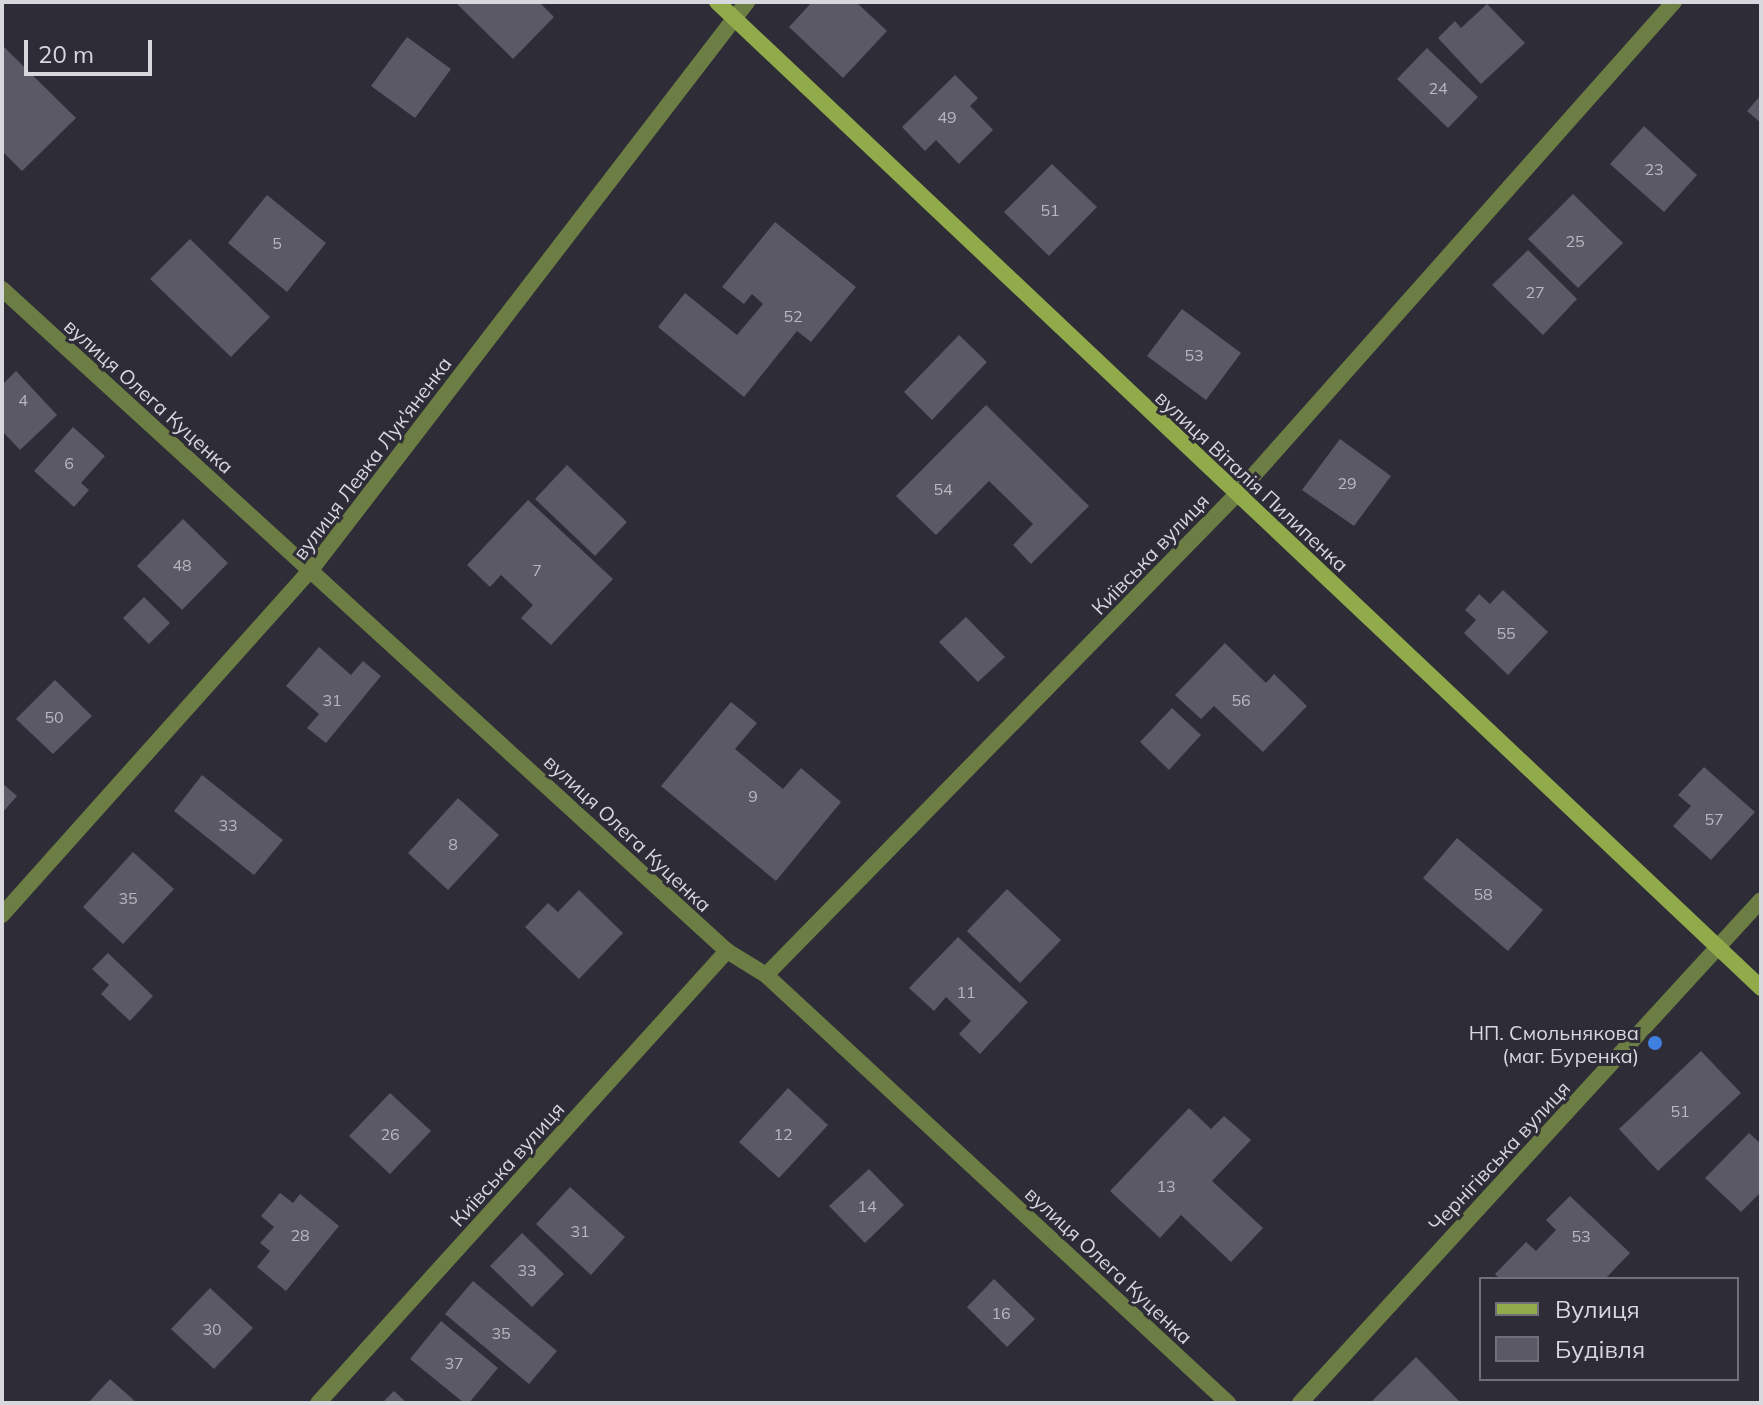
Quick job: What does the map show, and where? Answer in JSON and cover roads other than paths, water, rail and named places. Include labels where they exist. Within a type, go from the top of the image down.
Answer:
[{"type":"street","name":"вулиця Віталія Пилипенка","points":[[717,2],[1761,988]]},
{"type":"street","name":"вулиця Левка Лук'яненка","points":[[2,915],[311,570],[747,2]]},
{"type":"street","name":"Київська вулиця","points":[[766,975],[1237,494],[1674,2]]},
{"type":"street","name":"вулиця Олега Куценка","points":[[2,289],[727,951],[766,975],[1228,1403]]},
{"type":"street","name":"Чернігівська вулиця","points":[[1300,1403],[1761,900]]},
{"type":"street","name":"Київська вулиця","points":[[318,1403],[727,951]]},
{"type":"place","name":"НП. Смольнякова (маг. Буренка)","points":[[1655,1043]]}]
